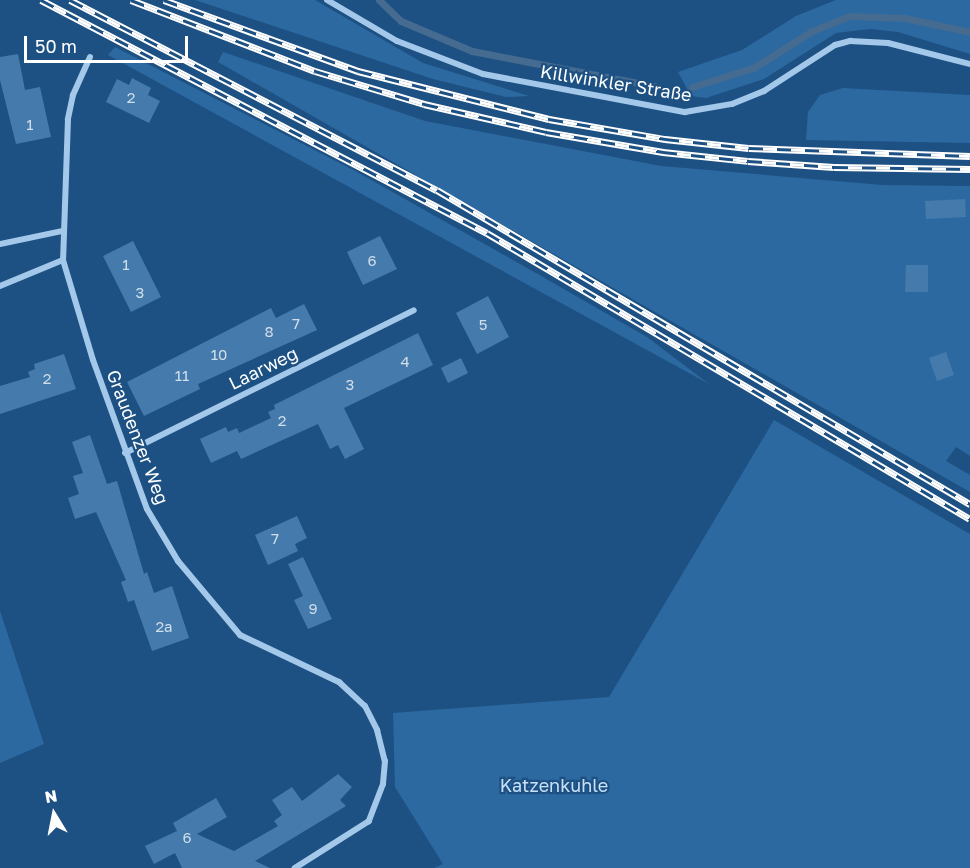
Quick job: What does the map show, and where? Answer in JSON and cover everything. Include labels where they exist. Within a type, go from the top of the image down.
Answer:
[{"type":"street","name":"Killwinkler Straße","points":[[327,0],[397,41],[483,74],[685,112],[732,104],[764,91],[835,45],[850,41],[888,44],[970,64]]},
{"type":"street","name":"Graudenzer Weg","points":[[90,57],[73,94],[68,119],[62,231],[63,260],[125,453],[147,508],[178,561],[240,635],[271,652],[339,682],[365,706],[377,730],[385,761],[383,784],[369,821],[295,868]]},
{"type":"street","points":[[0,244],[62,231]]},
{"type":"street","points":[[0,286],[63,260]]},
{"type":"street","name":"Laarweg","points":[[125,453],[414,310]]},
{"type":"green space","points":[[195,0],[315,0],[423,63],[529,96],[506,97],[433,79]]},
{"type":"green space","points":[[836,0],[970,0],[970,54],[898,32],[870,29],[836,33],[764,79],[706,98],[691,96],[678,72],[742,50],[796,16]]},
{"type":"green space","points":[[115,47],[357,172],[536,273],[647,337],[709,384],[108,55]]},
{"type":"green space","points":[[223,52],[425,121],[661,166],[882,185],[970,186],[970,456],[956,447],[946,461],[970,475],[970,492],[218,62]]},
{"type":"green space","points":[[843,88],[970,95],[970,143],[806,140],[808,112],[820,95]]},
{"type":"green space","name":"Katzenkuhle","points":[[774,420],[970,534],[970,868],[434,868],[443,864],[395,787],[393,713],[609,697]]},
{"type":"green space","points":[[0,611],[44,744],[0,763]]},
{"type":"building","points":[[18,54],[25,90],[40,87],[51,137],[16,144],[0,80],[0,57]]},
{"type":"building","points":[[132,78],[151,88],[148,95],[160,101],[149,123],[106,102],[117,79],[129,85]]},
{"type":"building","points":[[965,199],[966,217],[926,219],[925,201]]},
{"type":"building","points":[[380,236],[397,269],[363,285],[347,252]]},
{"type":"building","points":[[133,241],[161,297],[131,312],[103,256]]},
{"type":"building","points":[[906,265],[928,265],[928,292],[905,292]]},
{"type":"building","points":[[488,296],[509,337],[477,354],[456,313]]},
{"type":"building","points":[[304,304],[317,330],[198,384],[200,389],[144,416],[127,382],[271,308],[276,318]]},
{"type":"building","points":[[418,333],[433,365],[344,408],[364,449],[345,459],[338,445],[330,449],[318,424],[241,459],[237,451],[211,463],[200,439],[226,427],[228,432],[237,428],[239,433],[271,418],[268,412],[275,409],[274,405]]},
{"type":"building","points":[[946,352],[954,375],[937,381],[929,358]]},
{"type":"building","points":[[64,354],[76,389],[0,414],[0,386],[30,377],[28,372],[35,369],[34,364]]},
{"type":"building","points":[[461,358],[468,373],[448,383],[441,368]]},
{"type":"building","points":[[90,435],[107,484],[117,481],[144,574],[147,572],[154,593],[172,586],[189,638],[152,651],[134,600],[128,602],[121,582],[126,580],[96,512],[75,519],[68,498],[79,494],[73,476],[83,473],[72,442]]},
{"type":"building","points":[[297,516],[307,538],[295,544],[298,551],[268,565],[255,535]]},
{"type":"building","points":[[303,557],[332,619],[308,629],[294,600],[303,596],[288,564]]},
{"type":"building","points":[[338,774],[352,787],[340,800],[346,806],[255,861],[270,868],[182,868],[175,853],[154,864],[145,846],[177,831],[173,823],[216,798],[227,817],[197,834],[234,851],[278,826],[274,821],[282,815],[272,800],[292,787],[302,801]]},
{"type":"waterway","points":[[379,0],[401,21],[472,51],[654,86]]},
{"type":"waterway","points":[[692,87],[755,67],[812,31],[849,16],[905,18],[970,32]]},
{"type":"railway","points":[[41,0],[487,233],[970,519]]},
{"type":"railway","points":[[70,0],[437,190],[970,504]]},
{"type":"railway","points":[[131,0],[315,71],[424,104],[546,132],[663,152],[748,161],[834,167],[970,169]]},
{"type":"railway","points":[[164,0],[358,71],[549,119],[665,139],[749,148],[970,156]]}]
